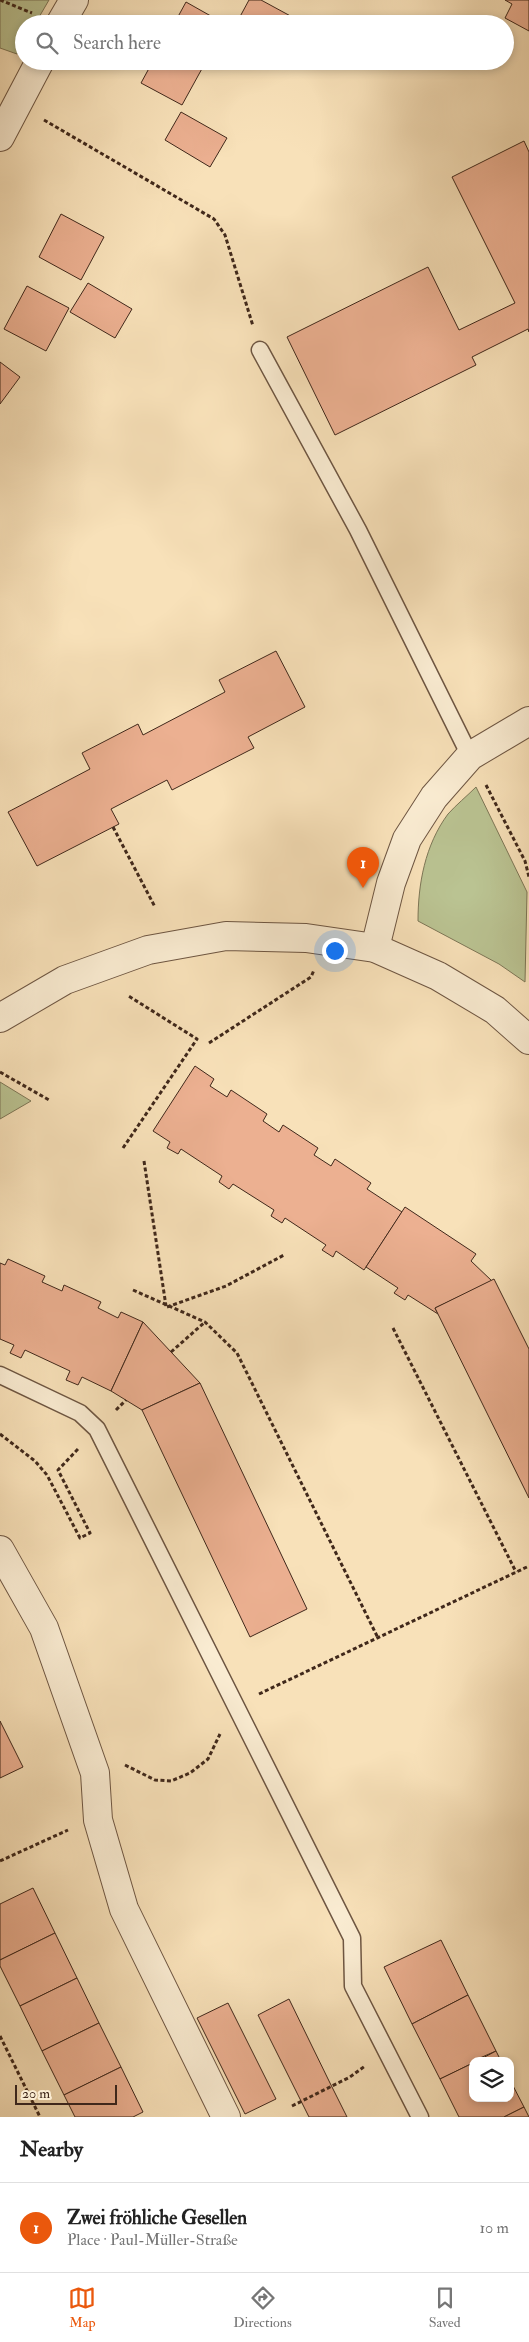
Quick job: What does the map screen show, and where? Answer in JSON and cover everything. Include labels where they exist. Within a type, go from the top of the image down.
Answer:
[{"type":"street","points":[[65,15],[74,0]]},
{"type":"street","points":[[0,137],[35,70]]},
{"type":"street","points":[[375,948],[391,883],[408,839],[434,796],[470,756],[529,721]]},
{"type":"street","points":[[0,1018],[65,980],[148,950],[226,936],[306,938],[375,948],[438,976],[496,1010],[529,1040]]},
{"type":"street","points":[[0,1550],[44,1628],[95,1773],[98,1820],[124,1909],[226,2117]]},
{"type":"lane","points":[[260,350],[358,530],[470,756]]},
{"type":"lane","points":[[0,1375],[80,1413],[97,1430],[352,1938],[353,1986],[420,2117]]},
{"type":"path","points":[[16,106],[62,129],[214,219],[225,235],[260,350]]},
{"type":"path","points":[[470,756],[525,861],[529,877]]},
{"type":"path","points":[[113,827],[155,907]]},
{"type":"path","points":[[209,1042],[311,977],[330,942]]},
{"type":"path","points":[[124,1148],[197,1039],[126,995]]},
{"type":"path","points":[[0,1072],[49,1100]]},
{"type":"path","points":[[144,1161],[166,1307]]},
{"type":"path","points":[[166,1307],[226,1286],[284,1255]]},
{"type":"path","points":[[133,1290],[166,1307],[205,1322],[237,1353],[378,1638]]},
{"type":"path","points":[[171,1352],[205,1322]]},
{"type":"path","points":[[393,1328],[516,1572]]},
{"type":"path","points":[[0,1434],[35,1461],[47,1475],[80,1538],[90,1532],[58,1470],[97,1430]]},
{"type":"path","points":[[95,1773],[127,1764],[155,1780],[171,1782],[190,1773],[208,1759],[235,1706],[529,1566]]},
{"type":"path","points":[[0,1861],[74,1826]]},
{"type":"path","points":[[0,2036],[40,2117]]},
{"type":"path","points":[[292,2106],[350,2076],[386,2051]]},
{"type":"green space","points":[[0,0],[49,0],[40,15],[15,15],[15,53],[0,48]]},
{"type":"green space","points":[[476,787],[527,892],[525,982],[499,964],[418,921],[421,879],[428,852],[448,814]]},
{"type":"green space","points":[[0,1082],[31,1101],[0,1119]]},
{"type":"building","points":[[249,0],[261,0],[289,15],[241,15]]},
{"type":"building","points":[[505,0],[529,0],[529,31],[514,23],[514,15],[506,15],[512,4]]},
{"type":"building","points":[[186,2],[209,15],[179,15]]},
{"type":"building","points":[[148,70],[201,70],[182,105],[141,83]]},
{"type":"building","points":[[181,112],[227,138],[210,167],[165,140]]},
{"type":"building","points":[[524,141],[529,152],[529,332],[528,329],[472,357],[476,365],[335,435],[287,337],[428,267],[459,330],[515,303],[452,177]]},
{"type":"building","points":[[61,214],[104,237],[81,280],[39,257]]},
{"type":"building","points":[[88,283],[132,309],[115,338],[70,312]]},
{"type":"building","points":[[27,286],[69,308],[46,351],[4,329]]},
{"type":"building","points":[[0,362],[20,377],[0,404]]},
{"type":"building","points":[[276,651],[305,707],[248,737],[254,748],[172,790],[167,780],[111,809],[119,824],[37,866],[8,812],[90,769],[82,753],[138,724],[143,735],[225,692],[219,680]]},
{"type":"building","points":[[195,1066],[214,1079],[210,1086],[227,1097],[231,1090],[267,1114],[263,1121],[279,1132],[283,1125],[318,1148],[314,1155],[331,1166],[335,1159],[371,1183],[367,1189],[402,1212],[364,1270],[336,1251],[333,1257],[322,1250],[326,1245],[285,1218],[282,1223],[271,1216],[274,1210],[233,1184],[229,1189],[219,1182],[222,1176],[181,1149],[178,1154],[167,1148],[170,1142],[153,1131]]},
{"type":"building","points":[[405,1207],[476,1254],[471,1261],[492,1281],[435,1308],[438,1314],[408,1295],[405,1300],[394,1293],[398,1288],[366,1267]]},
{"type":"building","points":[[8,1259],[45,1276],[42,1282],[62,1291],[64,1285],[101,1302],[98,1308],[118,1318],[121,1312],[143,1322],[111,1391],[82,1377],[78,1385],[66,1380],[70,1371],[25,1350],[21,1358],[10,1353],[14,1345],[0,1339],[0,1263],[5,1265]]},
{"type":"building","points":[[494,1279],[529,1349],[529,1498],[435,1308]]},
{"type":"building","points":[[143,1322],[200,1383],[142,1410],[111,1391]]},
{"type":"building","points":[[200,1383],[307,1609],[250,1637],[142,1410]]},
{"type":"building","points":[[0,1721],[23,1767],[0,1778]]},
{"type":"building","points":[[33,1888],[55,1933],[0,1960],[0,1904]]},
{"type":"building","points":[[55,1933],[77,1978],[20,2006],[0,1966],[0,1960]]},
{"type":"building","points":[[441,1940],[468,1995],[412,2024],[384,1967]]},
{"type":"building","points":[[77,1978],[99,2023],[42,2051],[20,2006]]},
{"type":"building","points":[[468,1995],[496,2051],[482,2057],[469,2057],[469,2065],[440,2079],[412,2024]]},
{"type":"building","points":[[289,1999],[347,2117],[309,2117],[258,2015]]},
{"type":"building","points":[[228,2003],[276,2099],[245,2114],[197,2018]]},
{"type":"building","points":[[99,2023],[121,2067],[64,2095],[42,2051]]},
{"type":"building","points":[[496,2051],[499,2057],[485,2057]]},
{"type":"building","points":[[469,2065],[469,2102],[514,2102],[514,2088],[524,2107],[504,2117],[459,2117],[440,2079]]},
{"type":"building","points":[[121,2067],[143,2112],[133,2117],[75,2117],[64,2095]]},
{"type":"building","points":[[524,2107],[529,2117],[504,2117]]},
{"type":"place","name":"Zwei fröhliche Gesellen","points":[[363,888]]}]
